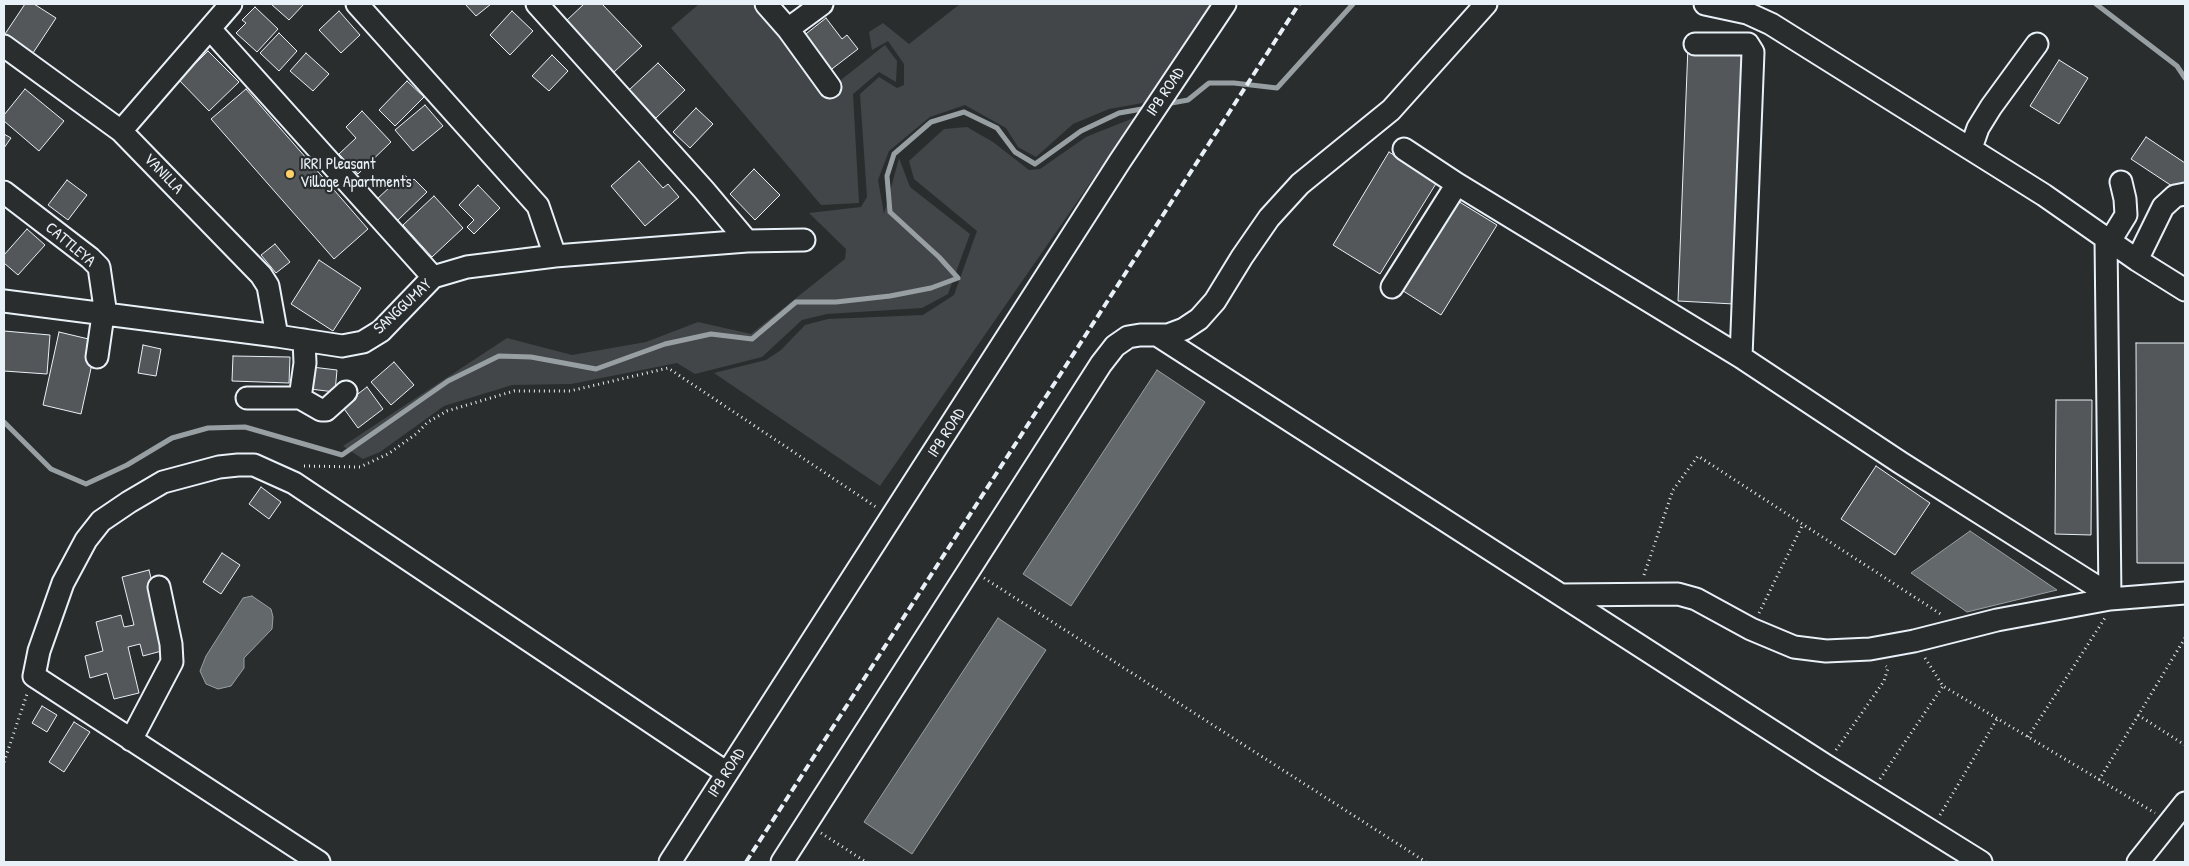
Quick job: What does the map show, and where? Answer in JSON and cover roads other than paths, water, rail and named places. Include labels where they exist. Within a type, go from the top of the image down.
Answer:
[{"type":"street","points":[[121,131],[231,4]]},
{"type":"street","points":[[356,4],[538,206],[555,256]]},
{"type":"street","points":[[537,4],[704,190],[747,241]]},
{"type":"street","points":[[766,4],[788,29],[830,87]]},
{"type":"street","points":[[788,29],[822,4]]},
{"type":"street","name":"IPB ROAD","points":[[670,862],[1120,161],[1168,87],[1226,4]]},
{"type":"street","points":[[782,862],[971,570],[1101,364],[1115,346],[1128,337],[1168,335],[1184,329],[1199,319],[1215,302],[1242,257],[1269,218],[1300,184],[1391,110],[1486,4]]},
{"type":"street","points":[[1705,4],[1747,13],[1771,24],[1971,148],[2044,195],[2137,260],[2185,290]]},
{"type":"street","points":[[210,29],[433,278]]},
{"type":"street","points":[[1695,44],[1748,44],[1753,52],[1741,357]]},
{"type":"street","points":[[1971,148],[1978,128],[1991,107],[2037,44]]},
{"type":"street","name":"VANILLA","points":[[4,46],[121,131],[260,275],[268,286],[277,336]]},
{"type":"street","points":[[1404,149],[1457,184],[1741,357],[1901,463],[2113,598]]},
{"type":"street","points":[[2113,598],[2108,240],[2126,215],[2121,182]]},
{"type":"street","points":[[1392,287],[1457,184]]},
{"type":"street","name":"CATTLEYA","points":[[4,192],[99,267],[105,315],[97,357]]},
{"type":"street","points":[[2137,260],[2163,207],[2175,196],[2185,194]]},
{"type":"street","name":"SANGGUMAY","points":[[4,301],[32,303],[105,315],[342,346],[363,342],[381,331],[433,278],[468,267],[555,256],[747,241],[804,240]]},
{"type":"street","points":[[1157,336],[1825,765],[1980,862]]},
{"type":"street","points":[[300,398],[306,363],[304,340]]},
{"type":"street","points":[[247,398],[300,398],[321,410],[326,410],[346,392]]},
{"type":"street","points":[[319,862],[34,676],[39,651],[63,583],[86,540],[101,521],[163,482],[218,467],[238,464],[254,465],[294,483],[726,773]]},
{"type":"street","points":[[131,740],[172,662],[171,644],[159,587]]},
{"type":"street","points":[[1560,595],[1678,594],[1696,599],[1751,629],[1794,647],[1826,651],[1870,649],[1914,641],[1996,620],[2113,598],[2185,594]]},
{"type":"street","points":[[2138,862],[2185,803]]},
{"type":"waterway","points":[[1166,104],[1188,100],[1209,83],[1234,83],[1277,88],[1353,4]]},
{"type":"waterway","points":[[2096,4],[2177,66],[2185,78]]},
{"type":"waterway","points":[[4,422],[51,469],[86,484],[127,465],[172,438],[208,428],[245,427],[342,455],[448,381],[499,356],[531,357],[596,369],[665,344],[711,334],[752,339],[796,302],[836,302],[890,296],[931,288],[958,278],[939,257],[890,212],[887,176],[894,154],[931,122],[964,112],[997,128],[1015,152],[1035,164],[1081,131],[1119,113],[1148,108]]},
{"type":"railway","points":[[746,862],[1299,4]]},
{"type":"place","name":"IRRI Pleasant Village Apartments","points":[[290,174]]}]
